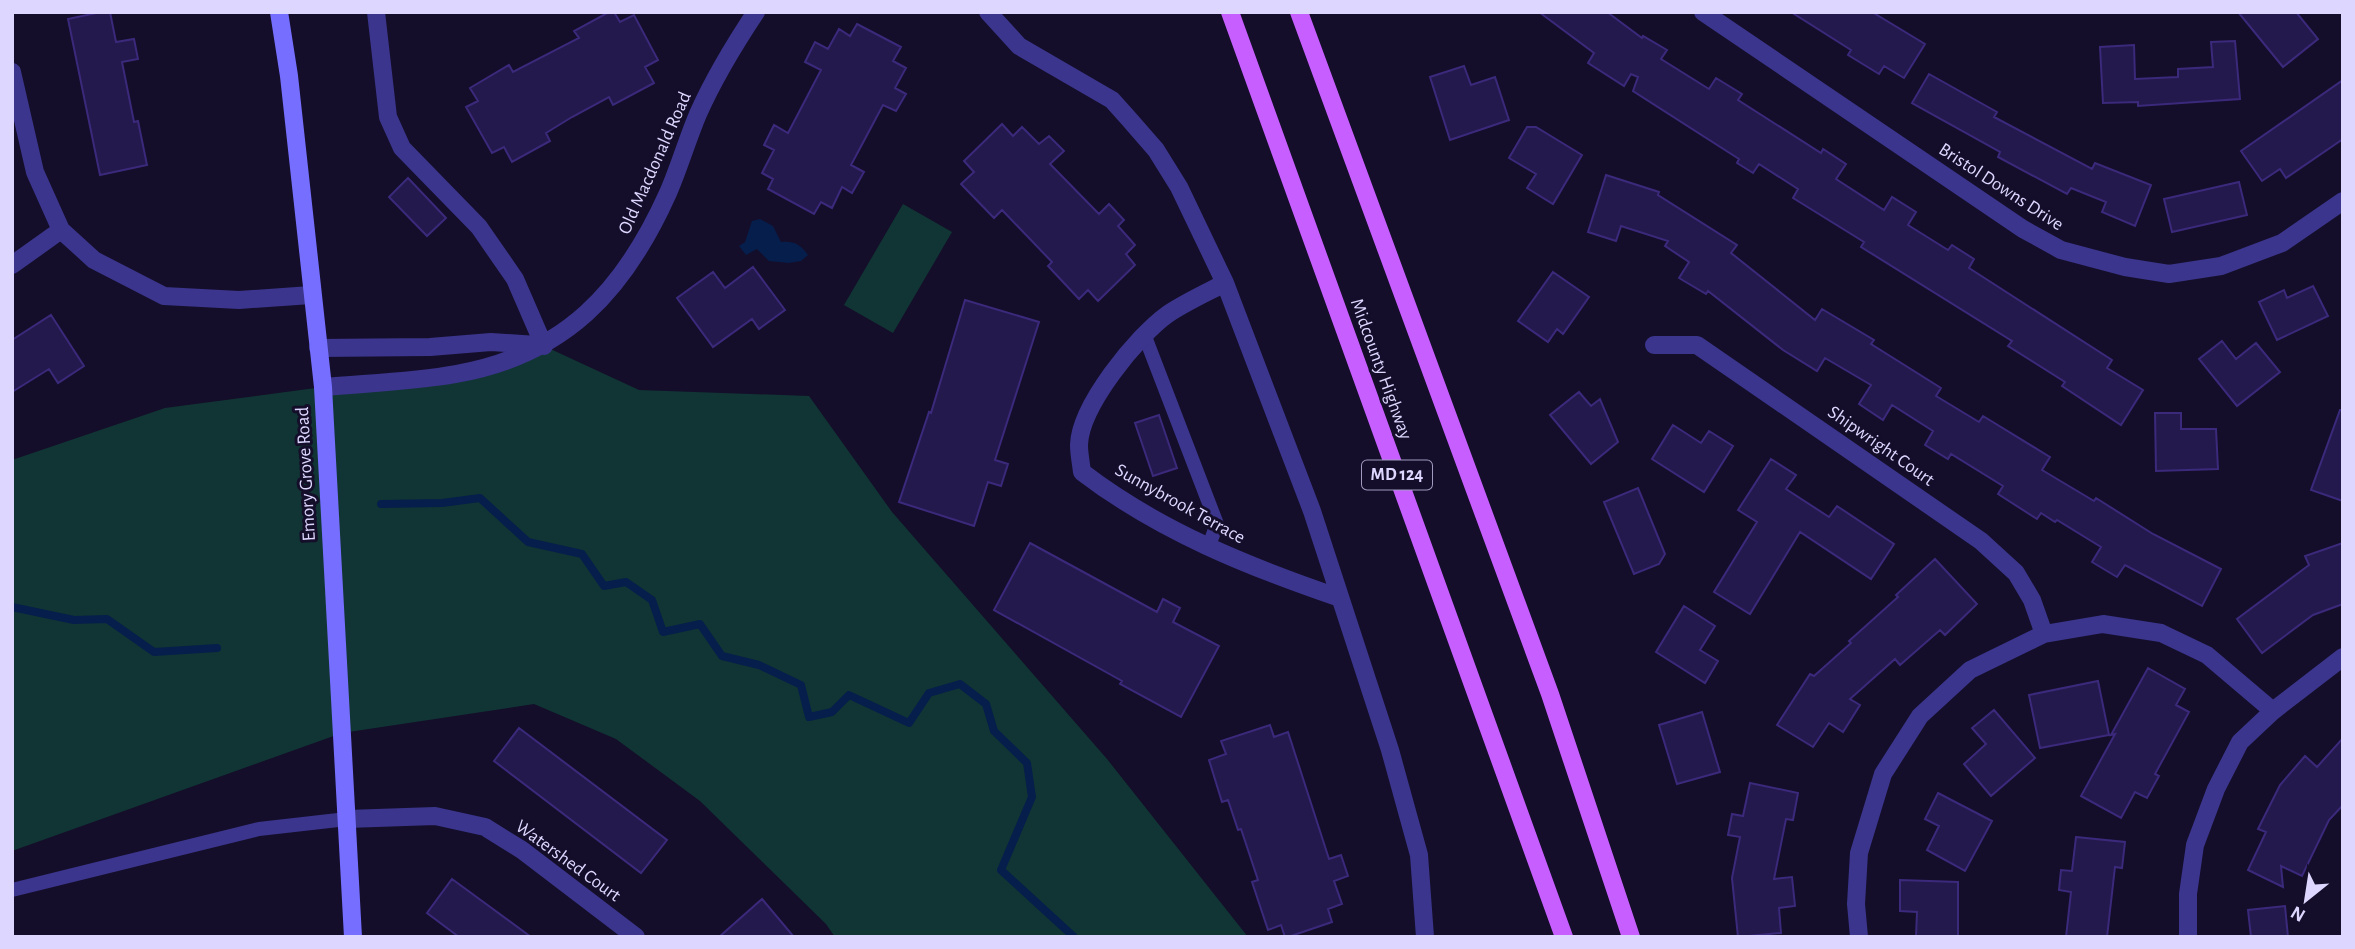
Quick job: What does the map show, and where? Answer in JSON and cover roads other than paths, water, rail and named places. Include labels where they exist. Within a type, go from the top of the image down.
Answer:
[{"type":"main road","name":"Midcounty Highway","points":[[1230,12],[1564,937]]},
{"type":"main road","points":[[1299,12],[1550,694],[1631,937]]},
{"type":"street","name":"Emory Grove Road","points":[[279,12],[289,76],[323,387],[353,937]]},
{"type":"street","points":[[318,348],[430,347],[491,342],[544,345],[515,279],[479,228],[402,148],[388,117],[376,12]]},
{"type":"street","name":"Old Macdonald Road","points":[[323,387],[457,374],[503,361],[544,345],[576,323],[606,295],[635,258],[665,200],[699,111],[723,62],[756,12]]},
{"type":"street","points":[[988,12],[1019,46],[1112,100],[1129,119],[1156,150],[1179,187],[1225,283],[1311,511],[1390,750],[1419,855],[1425,937]]},
{"type":"street","name":"Bristol Downs Drive","points":[[1703,12],[2023,229],[2061,250],[2125,267],[2169,274],[2221,266],[2282,243],[2343,201]]},
{"type":"street","points":[[12,72],[35,172],[61,230],[94,260],[164,296],[239,300],[312,295]]},
{"type":"street","points":[[12,265],[61,230]]},
{"type":"street","name":"Sunnybrook Terrace","points":[[1225,283],[1168,314],[1144,334],[1115,369],[1092,403],[1079,443],[1082,472],[1115,497],[1208,548],[1340,598]]},
{"type":"street","name":"Shipwright Court","points":[[1654,345],[1697,345],[1980,541],[2016,573],[2032,600],[2044,634]]},
{"type":"street","points":[[1859,937],[1856,904],[1859,853],[1883,774],[1920,716],[1970,670],[2044,634],[2103,624],[2161,633],[2207,656],[2273,711]]},
{"type":"street","points":[[2188,937],[2188,894],[2195,845],[2216,789],[2240,742],[2273,711],[2343,657]]},
{"type":"street","name":"Watershed Court","points":[[347,819],[435,816],[485,827],[522,850],[636,937]]},
{"type":"lane","points":[[1144,334],[1217,524],[1208,548]]},
{"type":"lane","points":[[12,890],[259,829],[347,819]]},
{"type":"water","points":[[760,219],[773,226],[781,242],[796,244],[808,255],[801,261],[789,263],[769,261],[757,249],[746,255],[739,246],[745,242],[752,221]]},
{"type":"waterway","points":[[381,504],[442,503],[480,498],[528,542],[582,554],[604,586],[626,582],[652,600],[663,632],[700,624],[722,656],[759,665],[801,685],[809,717],[832,712],[849,695],[909,723],[929,693],[960,684],[986,704],[994,731],[1027,763],[1032,797],[1001,870],[1074,937]]},
{"type":"waterway","points":[[12,607],[74,620],[107,619],[154,652],[217,648]]}]
